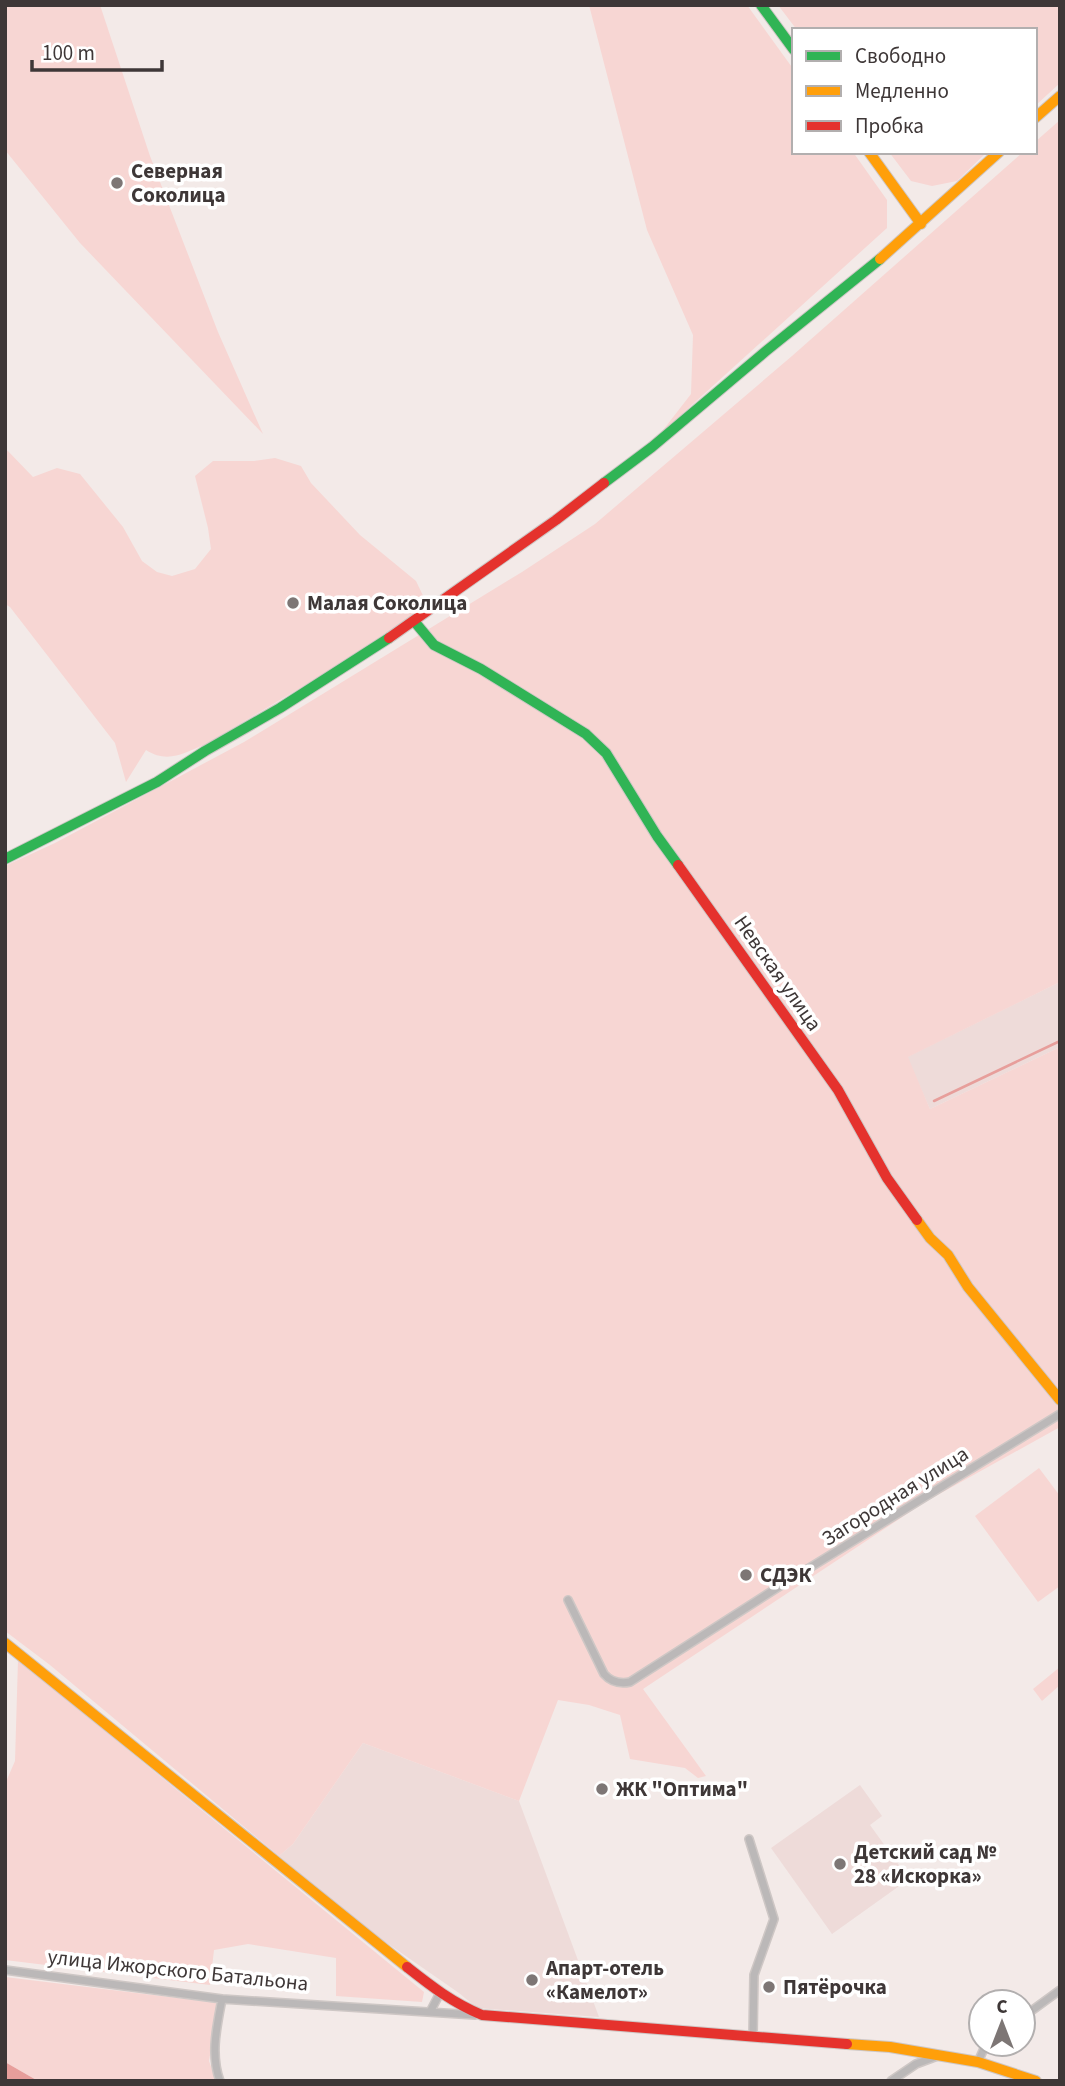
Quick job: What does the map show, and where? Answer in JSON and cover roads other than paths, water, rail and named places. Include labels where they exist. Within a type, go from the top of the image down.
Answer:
[{"type":"street","points":[[761,5],[792,47]]},
{"type":"street","points":[[1037,116],[1060,96]]},
{"type":"street","points":[[870,154],[921,224]]},
{"type":"street","points":[[5,859],[158,782],[205,751],[280,708],[414,621],[556,520],[652,447],[921,224],[997,154]]},
{"type":"street","name":"Невская улица","points":[[414,621],[434,645],[481,669],[586,734],[606,753],[657,836],[838,1090],[887,1178],[930,1238],[948,1255],[968,1287],[1060,1400]]},
{"type":"street","name":"Загородная улица","points":[[568,1600],[604,1675],[621,1684],[630,1682],[780,1586],[1060,1414]]},
{"type":"street","points":[[5,1643],[440,1993],[460,2006],[482,2015]]},
{"type":"street","points":[[749,1839],[774,1919],[754,1975],[752,2036]]},
{"type":"street","name":"улица Ижорского Батальона","points":[[5,1970],[222,1999],[482,2015],[862,2044],[978,2062],[1036,2081]]},
{"type":"street","points":[[1037,2007],[1060,1990]]},
{"type":"street","points":[[430,2012],[440,1993]]},
{"type":"street","points":[[220,2081],[214,2042],[222,1999]]},
{"type":"street","points":[[891,2081],[916,2064],[940,2055]]},
{"type":"street","points":[[978,2062],[980,2058]]},
{"type":"waterway","points":[[934,1101],[1060,1041]]},
{"type":"place","name":"Северная Соколица","points":[[117,183]]},
{"type":"place","name":"Малая Соколица","points":[[293,603]]},
{"type":"place","name":"СДЭК","points":[[746,1575]]},
{"type":"place","name":"ЖК \"Оптима\"","points":[[602,1789]]},
{"type":"place","name":"Детский сад № 28 «Искорка»","points":[[840,1864]]},
{"type":"place","name":"Апарт-отель «Камелот»","points":[[532,1980]]},
{"type":"place","name":"Пятёрочка","points":[[769,1987]]}]
